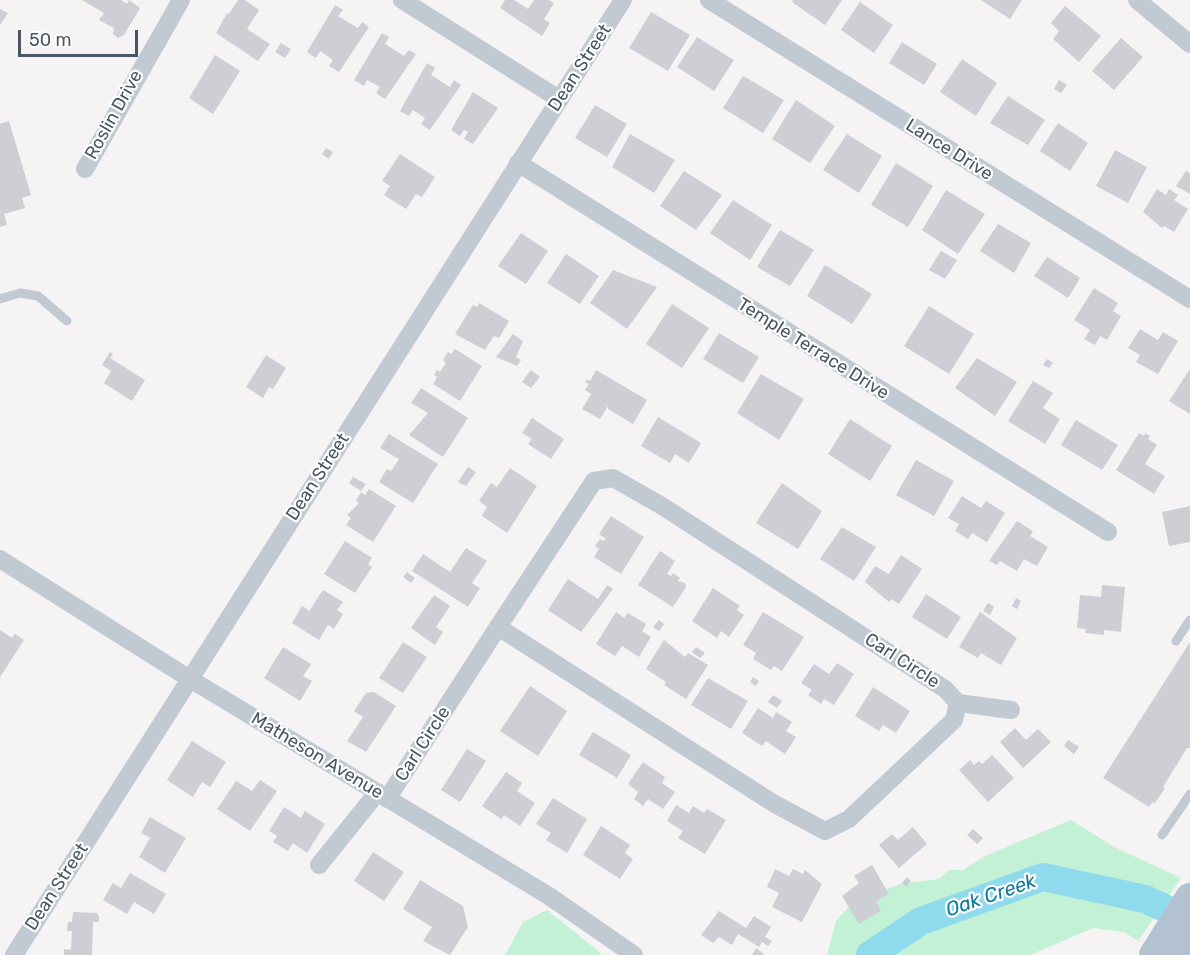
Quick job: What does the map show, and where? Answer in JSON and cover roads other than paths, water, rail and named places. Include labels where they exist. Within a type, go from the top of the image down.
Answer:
[{"type":"main road","points":[[1164,952],[1190,898]]},
{"type":"main road","points":[[1164,952],[1190,940]]},
{"type":"street","name":"Roslin Drive","points":[[85,169],[181,0]]},
{"type":"street","points":[[402,0],[559,99]]},
{"type":"street","name":"Dean Street","points":[[14,955],[623,0]]},
{"type":"street","name":"Lance Drive","points":[[709,0],[1190,299]]},
{"type":"street","points":[[1137,0],[1190,44]]},
{"type":"street","name":"Temple Terrace Drive","points":[[518,164],[1108,532]]},
{"type":"street","name":"Carl Circle","points":[[319,865],[382,796],[498,627],[589,488],[599,479],[613,478],[662,506],[945,689],[958,703],[954,720],[947,728],[849,819],[825,831],[763,797],[498,627]]},
{"type":"street","name":"Matheson Avenue","points":[[0,559],[190,679],[549,896],[634,955]]},
{"type":"street","points":[[958,703],[1011,710]]},
{"type":"lane","points":[[0,299],[21,293],[38,296],[67,321]]},
{"type":"lane","points":[[1176,641],[1190,620]]},
{"type":"lane","points":[[1162,834],[1190,794]]},
{"type":"waterway","name":"Oak Creek","points":[[870,955],[921,921],[1043,877],[1145,899],[1190,920]]}]
